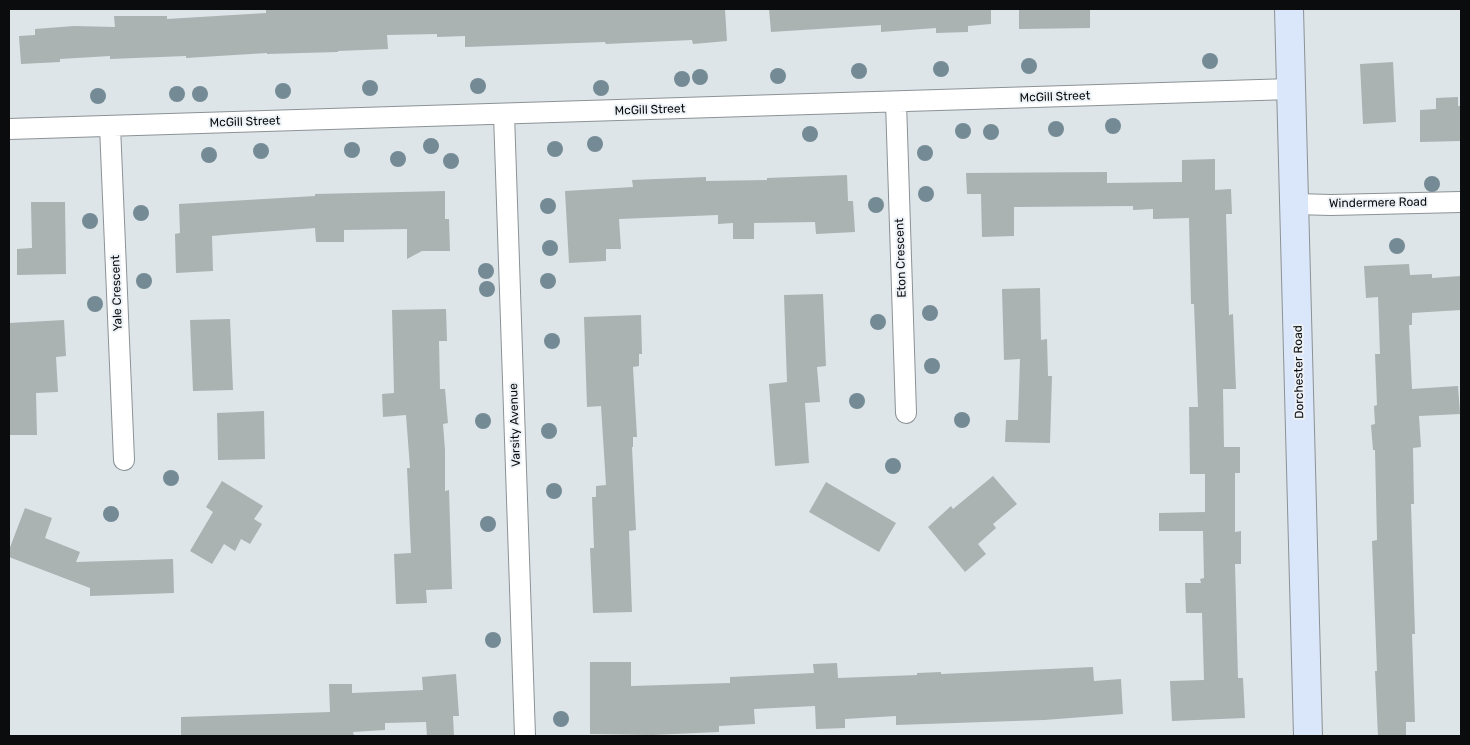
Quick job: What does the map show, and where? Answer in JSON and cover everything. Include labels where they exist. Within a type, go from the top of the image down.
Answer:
[{"type":"main road","name":"Dorchester Road","points":[[1289,9],[1308,736]]},
{"type":"street","name":"McGill Street","points":[[9,130],[1292,89]]},
{"type":"street","name":"Eton Crescent","points":[[896,102],[906,413]]},
{"type":"street","name":"Varsity Avenue","points":[[504,114],[525,736]]},
{"type":"street","name":"Yale Crescent","points":[[110,126],[124,460]]},
{"type":"street","name":"Windermere Road","points":[[1294,204],[1461,202]]},
{"type":"building","points":[[266,9],[725,9],[727,41],[693,44],[692,40],[465,47],[465,36],[437,37],[437,34],[387,35],[388,49],[186,58],[186,56],[110,59],[110,56],[21,64],[19,36],[35,35],[35,29],[74,26],[115,27],[114,16],[167,16],[167,19],[266,13]]},
{"type":"building","points":[[769,9],[991,9],[991,24],[968,26],[968,32],[936,33],[936,28],[881,32],[881,25],[771,32]]},
{"type":"building","points":[[1019,9],[1090,9],[1090,28],[1019,29]]},
{"type":"building","points":[[1393,62],[1396,122],[1363,124],[1360,64]]},
{"type":"building","points":[[1458,97],[1458,106],[1461,106],[1461,141],[1420,142],[1420,110],[1436,109],[1436,98]]},
{"type":"building","points":[[1215,159],[1215,190],[1231,189],[1232,214],[1226,214],[1229,315],[1233,314],[1236,389],[1223,389],[1224,447],[1240,447],[1240,473],[1235,473],[1235,532],[1241,531],[1241,564],[1235,564],[1238,678],[1243,678],[1245,718],[1172,721],[1170,681],[1204,680],[1202,613],[1186,613],[1185,583],[1201,583],[1200,579],[1204,578],[1203,531],[1159,531],[1159,513],[1205,512],[1205,474],[1190,474],[1189,407],[1198,407],[1194,304],[1191,304],[1189,218],[1153,219],[1153,209],[1133,210],[1133,206],[1014,207],[1014,236],[982,237],[981,194],[967,194],[966,173],[1107,172],[1107,183],[1182,182],[1182,160]]},
{"type":"building","points":[[847,175],[848,201],[853,201],[855,232],[816,234],[815,222],[754,223],[754,239],[733,239],[733,223],[718,224],[718,215],[619,219],[621,249],[606,249],[606,261],[569,263],[565,191],[633,187],[632,180],[706,177],[706,181],[767,180],[767,178]]},
{"type":"building","points":[[445,191],[445,219],[449,219],[450,251],[422,251],[407,259],[407,229],[344,230],[344,242],[316,242],[315,228],[234,234],[212,236],[213,271],[176,273],[175,234],[180,233],[179,204],[315,196],[315,194]]},
{"type":"building","points":[[31,202],[65,202],[66,274],[17,275],[17,249],[32,248]]},
{"type":"building","points":[[1409,264],[1410,275],[1432,274],[1432,278],[1461,276],[1461,310],[1412,313],[1412,325],[1409,325],[1412,389],[1458,386],[1460,414],[1419,416],[1421,447],[1413,448],[1414,504],[1411,504],[1415,634],[1412,634],[1415,722],[1406,722],[1406,736],[1378,736],[1372,541],[1377,540],[1375,450],[1373,450],[1371,425],[1375,424],[1374,406],[1377,405],[1375,354],[1380,354],[1378,297],[1366,298],[1364,266]]},
{"type":"building","points":[[1040,288],[1041,340],[1047,339],[1048,376],[1052,376],[1050,443],[1005,442],[1006,420],[1018,420],[1020,359],[1004,360],[1002,289]]},
{"type":"building","points":[[823,294],[826,366],[817,367],[820,402],[805,403],[809,463],[775,466],[769,384],[787,382],[784,295]]},
{"type":"building","points":[[446,309],[447,341],[439,341],[440,389],[445,389],[448,423],[443,424],[445,491],[449,490],[452,589],[426,590],[427,603],[396,604],[394,554],[411,553],[407,468],[410,468],[406,415],[383,417],[382,394],[394,393],[392,310]]},
{"type":"building","points":[[641,315],[642,354],[639,354],[639,366],[633,367],[637,437],[633,437],[632,447],[636,530],[629,531],[632,612],[593,613],[590,548],[594,548],[592,497],[596,497],[596,486],[606,485],[601,406],[587,407],[584,317]]},
{"type":"building","points":[[230,319],[233,390],[193,391],[190,320]]},
{"type":"building","points":[[64,320],[66,356],[56,357],[58,392],[36,393],[37,435],[9,435],[9,323]]},
{"type":"building","points":[[264,411],[265,459],[218,460],[217,413]]},
{"type":"building","points":[[993,476],[1017,504],[993,524],[996,528],[978,544],[986,554],[965,572],[928,527],[951,506],[953,509]]},
{"type":"building","points":[[222,481],[263,506],[254,519],[262,524],[250,544],[241,539],[235,551],[224,544],[212,564],[190,551],[213,512],[206,507]]},
{"type":"building","points":[[826,482],[896,523],[879,552],[809,512]]},
{"type":"building","points":[[25,508],[52,518],[45,538],[80,552],[76,562],[173,559],[174,593],[90,596],[90,588],[9,557],[9,550]]},
{"type":"building","points":[[590,662],[631,662],[631,686],[730,683],[730,677],[814,673],[813,664],[837,663],[838,678],[917,675],[917,673],[941,672],[941,674],[1093,667],[1094,681],[1121,679],[1123,714],[1044,720],[896,725],[896,716],[845,719],[845,728],[816,729],[815,706],[754,709],[755,724],[719,726],[719,732],[652,735],[590,734]]},
{"type":"building","points":[[456,674],[459,716],[453,716],[454,736],[427,736],[426,722],[385,723],[385,730],[353,732],[354,736],[181,736],[181,717],[330,712],[329,684],[352,684],[352,693],[423,690],[422,677]]}]
